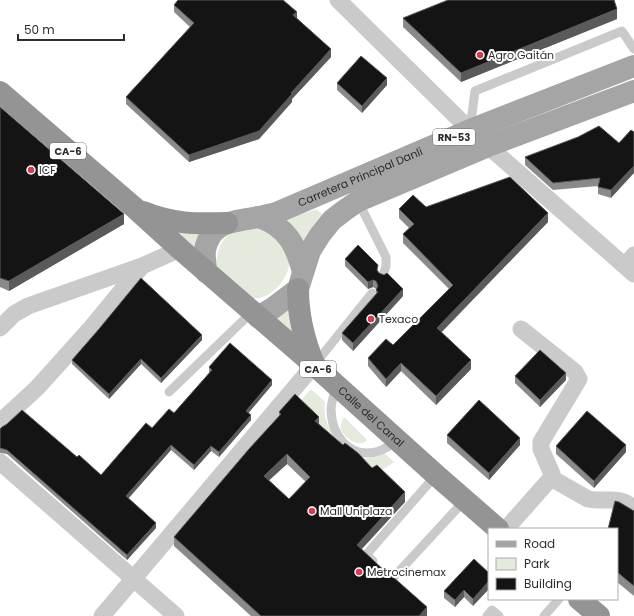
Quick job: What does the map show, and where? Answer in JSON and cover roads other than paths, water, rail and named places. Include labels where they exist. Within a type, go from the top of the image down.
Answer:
[{"type":"highway","name":"CA-6","points":[[0,92],[136,209]]},
{"type":"highway","points":[[136,209],[156,217],[178,222],[199,224],[227,222]]},
{"type":"highway","name":"Calle del Canal","points":[[136,209],[497,528]]},
{"type":"highway","points":[[301,281],[300,314],[304,336],[314,365]]},
{"type":"highway","points":[[580,600],[599,616]]},
{"type":"main road","name":"Carretera Principal Danli","points":[[227,222],[259,217],[276,212],[470,130],[634,66]]},
{"type":"main road","name":"Carretera Principal Danli","points":[[301,281],[310,251],[320,235],[332,220],[358,200],[488,146],[634,91]]},
{"type":"main road","points":[[255,314],[278,305],[301,281],[299,256],[289,238],[278,227],[259,217]]},
{"type":"main road","points":[[206,272],[205,251],[209,238],[227,222]]},
{"type":"street","points":[[338,0],[470,130]]},
{"type":"street","points":[[488,146],[631,265]]},
{"type":"street","points":[[0,328],[14,314],[28,306],[142,266],[180,249]]},
{"type":"street","points":[[0,422],[36,388],[91,328],[142,266]]},
{"type":"street","points":[[507,528],[551,478],[552,474],[541,449],[541,442],[579,379],[575,372],[521,329]]},
{"type":"street","points":[[102,616],[314,365]]},
{"type":"street","points":[[0,462],[176,616]]},
{"type":"street","points":[[551,478],[588,499],[622,500],[634,509]]},
{"type":"lane","points":[[470,130],[475,91],[622,31],[634,49]]},
{"type":"lane","points":[[358,200],[386,257],[386,266],[383,276]]},
{"type":"lane","points":[[314,365],[372,293]]},
{"type":"lane","points":[[169,392],[255,314]]},
{"type":"lane","points":[[337,386],[331,410],[334,427],[340,440],[353,450],[369,453],[377,452],[398,441]]},
{"type":"lane","points":[[436,475],[366,555],[392,579],[465,500]]},
{"type":"lane","points":[[544,616],[559,600]]},
{"type":"lane","points":[[487,616],[492,610],[499,616]]},
{"type":"place","name":"Agro Gaitán","points":[[480,55]]},
{"type":"place","name":"ICF","points":[[31,170]]},
{"type":"place","name":"Texaco","points":[[371,319]]},
{"type":"place","name":"Mall Uniplaza","points":[[312,511]]},
{"type":"place","name":"Metrocinemax","points":[[359,572]]}]
